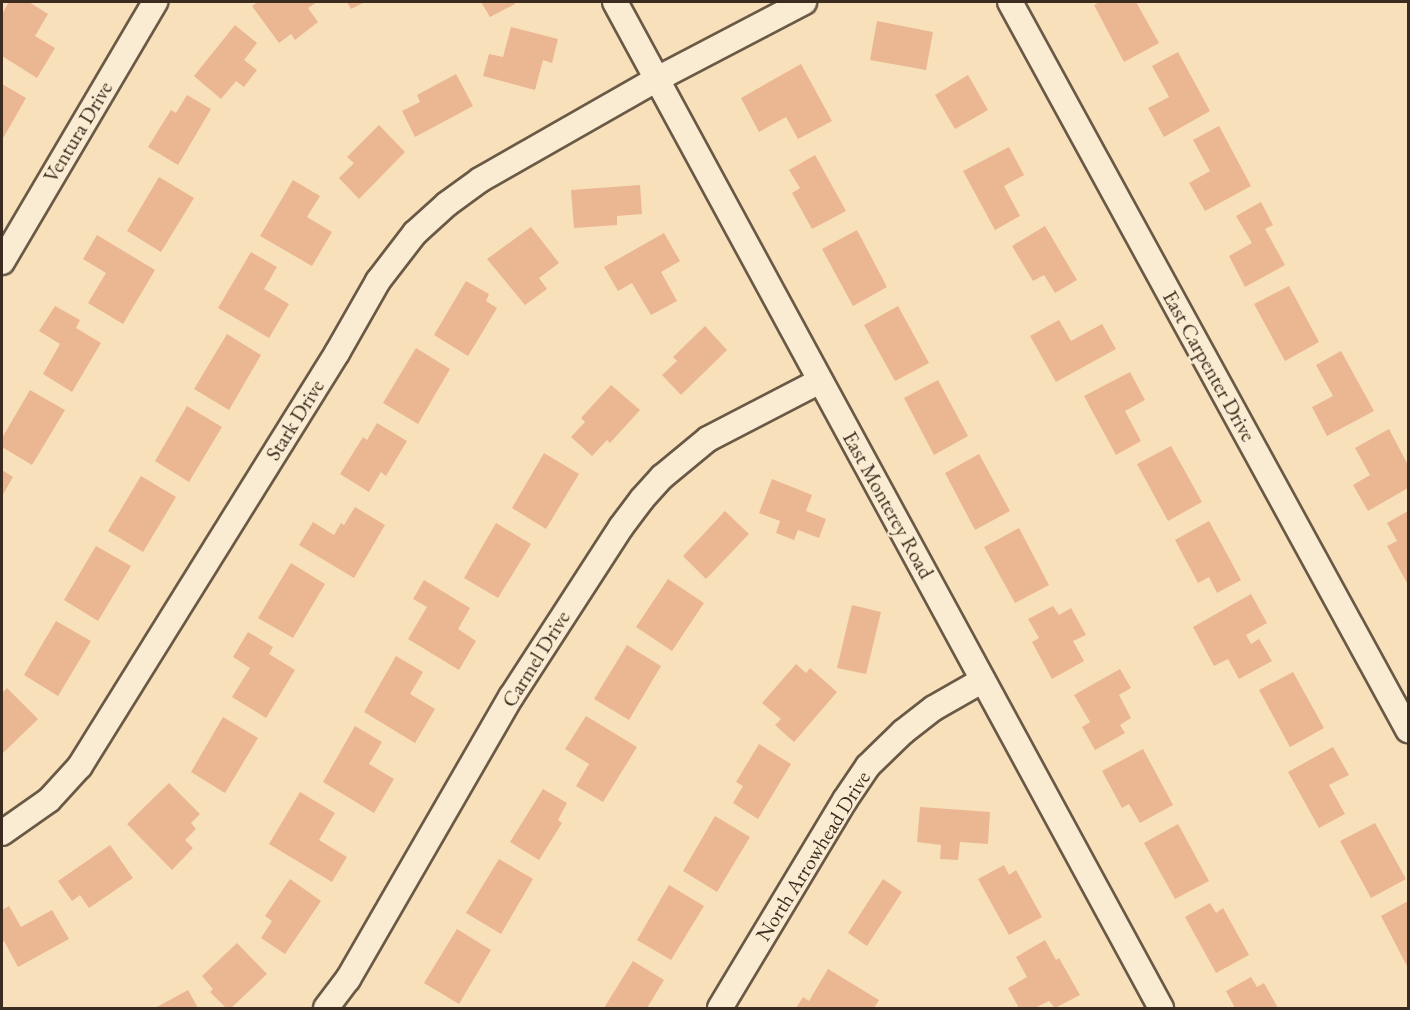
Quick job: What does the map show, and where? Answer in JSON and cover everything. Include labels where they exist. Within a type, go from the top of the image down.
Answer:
[{"type":"street","name":"Ventura Drive","points":[[2,262],[155,2]]},
{"type":"street","name":"East Monterey Road","points":[[615,2],[1161,1008]]},
{"type":"street","name":"Stark Drive","points":[[2,833],[49,800],[80,766],[337,353],[378,281],[415,233],[447,204],[480,180],[657,80],[804,2]]},
{"type":"street","name":"East Carpenter Drive","points":[[1010,2],[1408,730]]},
{"type":"street","name":"Carmel Drive","points":[[326,1008],[348,979],[511,697],[621,527],[642,499],[662,477],[708,439],[820,381]]},
{"type":"street","name":"North Arrowhead Drive","points":[[720,1008],[845,800],[868,766],[903,732],[934,708],[983,680]]},
{"type":"building","points":[[9,2],[29,2],[48,14],[35,36],[55,48],[37,78],[2,56],[2,14]]},
{"type":"building","points":[[258,2],[317,2],[308,8],[318,22],[295,40],[291,34],[279,43],[252,6]]},
{"type":"building","points":[[347,2],[365,2],[351,9]]},
{"type":"building","points":[[481,2],[514,2],[515,4],[490,17]]},
{"type":"building","points":[[1100,2],[1136,2],[1159,43],[1124,62],[1094,5]]},
{"type":"building","points":[[877,21],[933,32],[926,70],[870,60]]},
{"type":"building","points":[[235,25],[257,43],[244,60],[257,70],[244,87],[236,81],[221,99],[194,76]]},
{"type":"building","points":[[511,27],[558,39],[552,63],[543,60],[535,90],[483,76],[489,54],[503,57]]},
{"type":"building","points":[[1178,52],[1210,111],[1164,137],[1148,108],[1169,97],[1152,66]]},
{"type":"building","points":[[801,64],[832,121],[798,139],[786,117],[759,132],[741,98]]},
{"type":"building","points":[[456,74],[473,106],[415,137],[402,111],[420,102],[417,95]]},
{"type":"building","points":[[968,75],[988,110],[955,129],[935,95]]},
{"type":"building","points":[[2,84],[26,98],[2,140]]},
{"type":"building","points":[[187,95],[211,109],[178,165],[148,147],[171,110],[176,113]]},
{"type":"building","points":[[379,125],[405,152],[359,199],[339,178],[354,163],[347,157]]},
{"type":"building","points":[[1219,126],[1251,186],[1205,211],[1189,183],[1210,171],[1193,140]]},
{"type":"building","points":[[1009,147],[1024,175],[1004,186],[1020,216],[995,230],[963,171]]},
{"type":"building","points":[[815,155],[846,211],[812,229],[792,193],[800,188],[789,170]]},
{"type":"building","points":[[159,177],[194,198],[161,252],[127,231]]},
{"type":"building","points":[[293,180],[320,196],[307,217],[332,232],[312,266],[260,236]]},
{"type":"building","points":[[640,185],[642,214],[617,216],[617,225],[574,228],[571,190]]},
{"type":"building","points":[[1261,202],[1273,225],[1265,229],[1285,265],[1245,287],[1229,256],[1252,243],[1236,216]]},
{"type":"building","points":[[1045,226],[1077,280],[1055,293],[1044,275],[1033,281],[1012,246]]},
{"type":"building","points":[[531,227],[559,263],[539,278],[547,289],[525,305],[487,259]]},
{"type":"building","points":[[857,230],[887,287],[853,306],[822,249]]},
{"type":"building","points":[[664,233],[680,261],[661,272],[677,301],[651,315],[632,283],[618,291],[604,267]]},
{"type":"building","points":[[97,235],[155,270],[123,324],[88,303],[106,273],[83,259]]},
{"type":"building","points":[[251,252],[277,267],[264,289],[289,304],[269,338],[218,308]]},
{"type":"building","points":[[466,281],[489,294],[486,301],[497,308],[468,356],[434,335]]},
{"type":"building","points":[[1289,286],[1319,342],[1285,361],[1254,304]]},
{"type":"building","points":[[55,306],[80,320],[76,328],[101,343],[72,392],[43,374],[60,344],[39,331]]},
{"type":"building","points":[[898,306],[929,363],[895,381],[864,325]]},
{"type":"building","points":[[1059,320],[1071,341],[1102,324],[1116,349],[1056,382],[1030,336]]},
{"type":"building","points":[[705,326],[727,350],[681,395],[662,375],[677,361],[673,357]]},
{"type":"building","points":[[227,334],[261,355],[229,410],[194,389]]},
{"type":"building","points":[[416,348],[450,369],[418,424],[383,403]]},
{"type":"building","points":[[1341,351],[1374,411],[1327,436],[1312,407],[1333,396],[1316,365]]},
{"type":"building","points":[[1130,372],[1145,400],[1125,411],[1141,441],[1116,455],[1084,396]]},
{"type":"building","points":[[938,380],[968,436],[934,455],[904,398]]},
{"type":"building","points":[[611,385],[640,410],[610,443],[607,440],[592,456],[571,437],[585,422],[581,418]]},
{"type":"building","points":[[30,390],[65,410],[32,465],[2,447],[2,438]]},
{"type":"building","points":[[187,406],[222,427],[189,482],[155,461]]},
{"type":"building","points":[[377,423],[407,441],[386,476],[381,472],[369,492],[340,474],[363,437],[367,440]]},
{"type":"building","points":[[1389,429],[1408,465],[1408,488],[1368,511],[1353,485],[1370,475],[1355,448]]},
{"type":"building","points":[[1171,446],[1202,502],[1168,521],[1137,464]]},
{"type":"building","points":[[544,453],[579,474],[546,529],[512,508]]},
{"type":"building","points":[[979,454],[1010,511],[975,530],[945,473]]},
{"type":"building","points":[[2,470],[13,477],[2,496]]},
{"type":"building","points":[[141,476],[176,497],[143,552],[108,531]]},
{"type":"building","points":[[772,479],[812,495],[806,511],[826,519],[819,538],[798,530],[794,540],[776,533],[780,521],[759,513]]},
{"type":"building","points":[[355,507],[385,525],[354,578],[299,545],[313,522],[334,535],[341,523],[344,525]]},
{"type":"building","points":[[725,511],[749,534],[706,579],[683,556]]},
{"type":"building","points":[[1408,511],[1408,585],[1387,546],[1397,541],[1387,523]]},
{"type":"building","points":[[1209,521],[1241,580],[1217,593],[1209,577],[1198,583],[1175,540]]},
{"type":"building","points":[[496,523],[531,544],[498,598],[464,578]]},
{"type":"building","points":[[1019,528],[1049,585],[1015,603],[984,547]]},
{"type":"building","points":[[96,546],[131,566],[98,621],[64,600]]},
{"type":"building","points":[[291,563],[325,584],[293,638],[258,618]]},
{"type":"building","points":[[668,579],[704,603],[672,651],[636,627]]},
{"type":"building","points":[[424,580],[470,608],[458,629],[476,641],[459,670],[408,639],[427,607],[413,599]]},
{"type":"building","points":[[1251,594],[1267,623],[1246,635],[1251,644],[1259,639],[1272,661],[1239,679],[1228,659],[1214,666],[1193,627]]},
{"type":"building","points":[[852,605],[881,612],[866,674],[837,668]]},
{"type":"building","points":[[1053,606],[1059,615],[1071,608],[1086,635],[1073,641],[1084,661],[1052,679],[1032,642],[1039,638],[1028,619]]},
{"type":"building","points":[[56,621],[91,641],[58,696],[24,675]]},
{"type":"building","points":[[248,632],[273,647],[269,654],[295,670],[266,718],[232,697],[250,668],[233,657]]},
{"type":"building","points":[[627,645],[661,666],[629,720],[594,699]]},
{"type":"building","points":[[396,656],[423,672],[410,694],[435,709],[415,743],[364,712]]},
{"type":"building","points":[[796,664],[806,673],[810,668],[837,692],[794,742],[775,725],[781,719],[762,703]]},
{"type":"building","points":[[1120,669],[1131,688],[1119,695],[1131,718],[1120,725],[1125,733],[1095,750],[1082,727],[1090,722],[1074,695]]},
{"type":"building","points":[[1293,672],[1324,728],[1290,747],[1259,690]]},
{"type":"building","points":[[7,688],[38,719],[2,754],[2,693]]},
{"type":"building","points":[[586,716],[637,747],[603,802],[576,786],[589,764],[565,749]]},
{"type":"building","points":[[223,717],[258,738],[225,793],[191,772]]},
{"type":"building","points":[[355,726],[382,742],[369,764],[394,779],[374,813],[323,782]]},
{"type":"building","points":[[759,744],[791,764],[758,819],[733,803],[743,786],[736,782]]},
{"type":"building","points":[[1333,747],[1349,775],[1329,785],[1345,814],[1319,828],[1288,772]]},
{"type":"building","points":[[1143,749],[1173,805],[1140,823],[1129,804],[1122,808],[1102,771]]},
{"type":"building","points":[[169,783],[200,814],[191,823],[196,829],[185,840],[193,848],[172,870],[127,824]]},
{"type":"building","points":[[543,789],[567,803],[558,820],[562,823],[539,860],[510,842]]},
{"type":"building","points":[[300,792],[335,813],[319,840],[347,857],[332,882],[269,844]]},
{"type":"building","points":[[920,807],[990,812],[988,844],[960,842],[958,860],[940,859],[941,845],[917,842]]},
{"type":"building","points":[[715,816],[750,837],[717,892],[683,871]]},
{"type":"building","points":[[1375,823],[1406,879],[1371,898],[1340,841]]},
{"type":"building","points":[[1178,824],[1209,881],[1175,899],[1144,843]]},
{"type":"building","points":[[110,845],[133,878],[89,908],[80,895],[72,901],[58,881]]},
{"type":"building","points":[[499,859],[533,879],[501,934],[466,913]]},
{"type":"building","points":[[1004,865],[1009,875],[1016,870],[1042,917],[1009,935],[978,879]]},
{"type":"building","points":[[290,879],[321,901],[285,954],[261,938],[272,921],[265,916]]},
{"type":"building","points":[[883,879],[902,892],[867,946],[848,933]]},
{"type":"building","points":[[669,885],[704,906],[671,960],[637,940]]},
{"type":"building","points":[[1408,901],[1408,968],[1381,916]]},
{"type":"building","points":[[1210,903],[1216,913],[1223,908],[1249,955],[1216,973],[1185,917]]},
{"type":"building","points":[[9,906],[21,927],[52,910],[69,939],[18,967],[4,941],[2,943],[2,910]]},
{"type":"building","points":[[457,929],[491,950],[459,1004],[424,983]]},
{"type":"building","points":[[1045,940],[1056,960],[1059,958],[1080,995],[1055,1008],[1049,1001],[1035,1008],[1019,1008],[1008,988],[1027,977],[1016,957]]},
{"type":"building","points":[[237,943],[267,974],[231,1008],[226,1008],[210,992],[213,989],[202,976]]},
{"type":"building","points":[[633,961],[664,980],[647,1008],[604,1008]]},
{"type":"building","points":[[828,969],[879,1000],[874,1008],[796,1008],[803,997],[809,1001]]},
{"type":"building","points":[[1251,977],[1257,987],[1264,983],[1278,1008],[1235,1008],[1226,991]]},
{"type":"building","points":[[188,990],[198,1008],[155,1008]]}]
